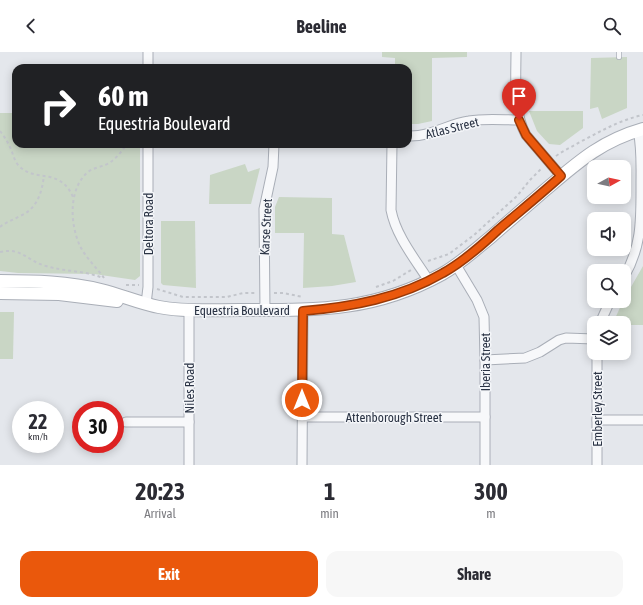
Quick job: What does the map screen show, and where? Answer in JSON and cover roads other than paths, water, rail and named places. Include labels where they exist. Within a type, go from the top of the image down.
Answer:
[{"type":"street","points":[[148,52],[148,64]]},
{"type":"street","points":[[516,52],[519,120],[526,135],[561,176]]},
{"type":"street","name":"Atlas Street","points":[[412,136],[426,135],[469,121],[519,120]]},
{"type":"street","points":[[630,264],[640,245],[642,214],[641,129]]},
{"type":"street","name":"Equestria Boulevard","points":[[0,294],[59,294],[189,310],[303,311],[364,304],[393,296],[429,281],[456,265],[579,160],[592,151],[621,136],[641,129]]},
{"type":"street","name":"Deltora Road","points":[[146,304],[148,287],[148,148]]},
{"type":"street","name":"Karse Street","points":[[265,310],[264,209],[274,167],[274,148]]},
{"type":"street","points":[[392,148],[392,216],[398,232],[429,281]]},
{"type":"street","name":"Iberia Street","points":[[456,265],[481,308],[485,325],[485,465]]},
{"type":"street","name":"Equestria Boulevard","points":[[0,281],[45,281],[68,284],[103,291],[146,304]]},
{"type":"street","name":"Niles Road","points":[[189,310],[189,465]]},
{"type":"street","points":[[302,465],[303,311]]},
{"type":"street","points":[[485,360],[525,358],[540,352],[559,340],[566,338],[587,339]]},
{"type":"street","name":"Emberley Street","points":[[597,360],[597,465]]},
{"type":"street","name":"Attenborough Street","points":[[303,417],[484,417]]},
{"type":"street","points":[[597,420],[643,420]]},
{"type":"street","points":[[126,422],[189,422]]}]
